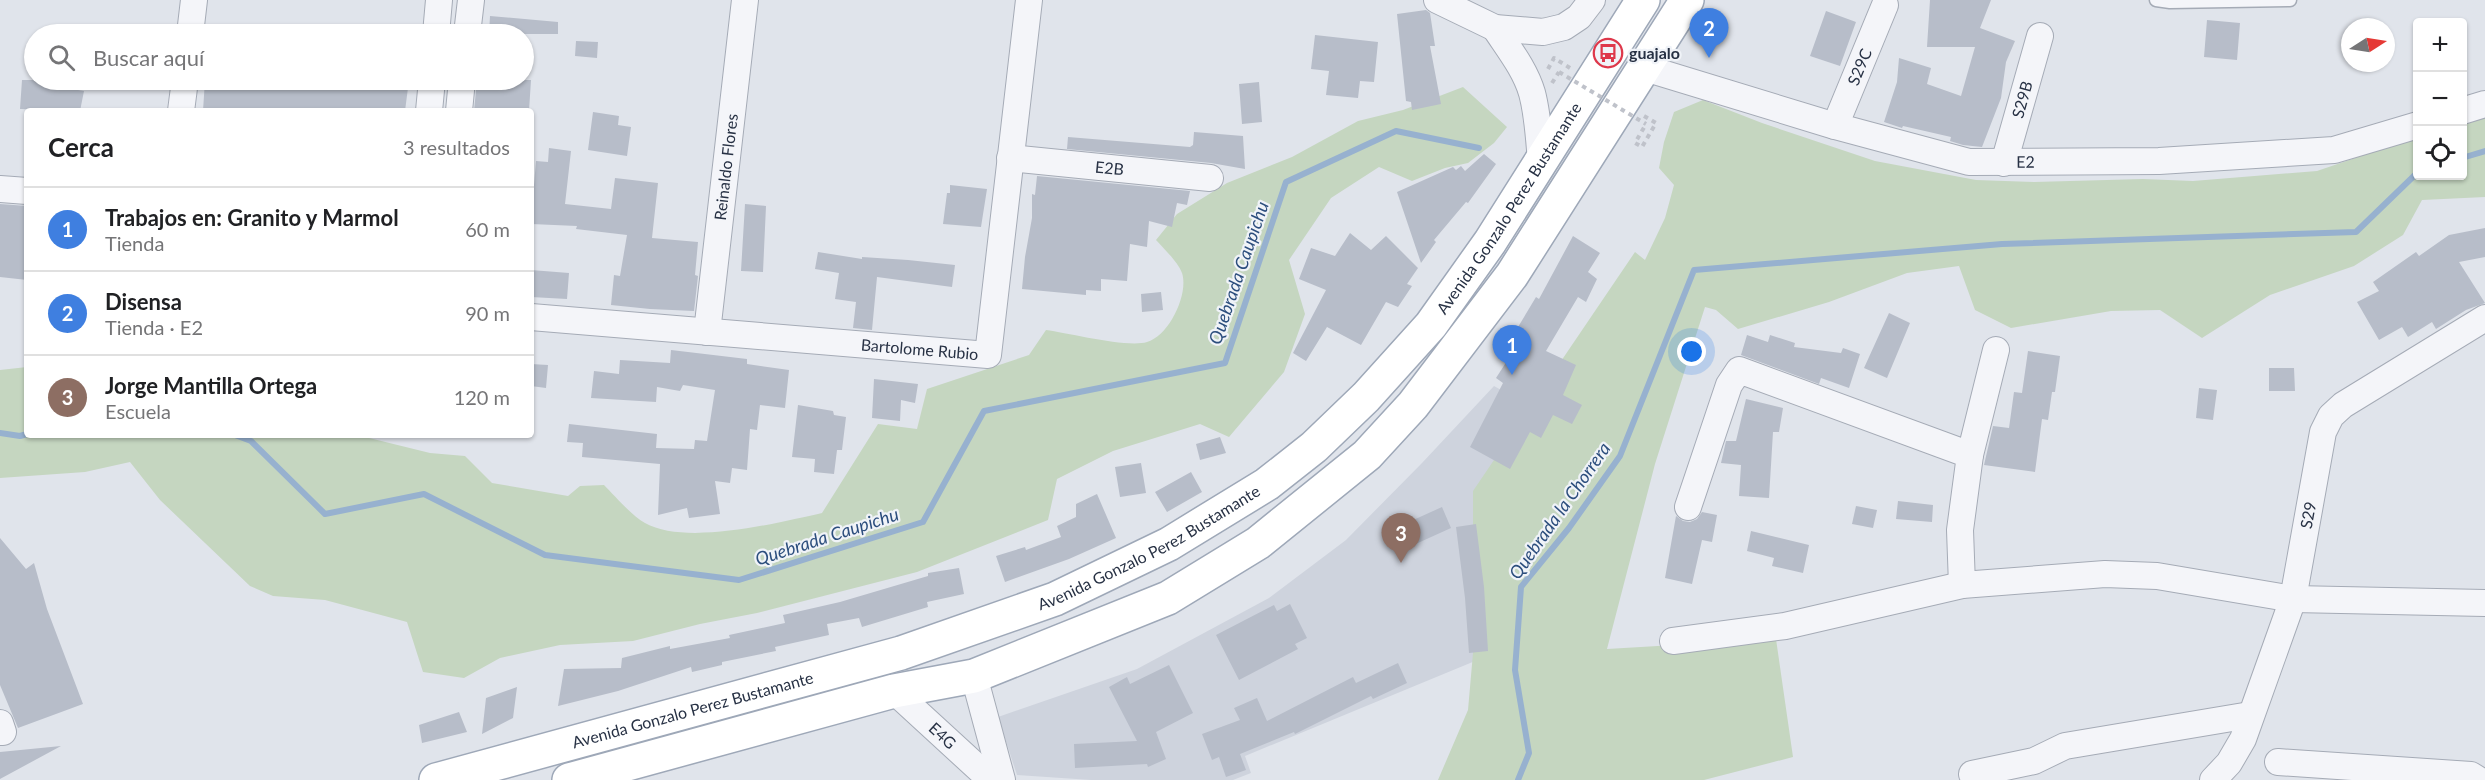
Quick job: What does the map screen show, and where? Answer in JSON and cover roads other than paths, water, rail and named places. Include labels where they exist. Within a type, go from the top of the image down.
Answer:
[{"type":"main road","name":"Avenida Gonzalo Perez Bustamante","points":[[436,780],[901,653],[1055,599],[1169,544],[1267,484],[1314,447],[1366,397],[1431,325],[1490,242],[1643,0]]},
{"type":"main road","points":[[569,780],[894,692],[974,676],[1168,598],[1258,543],[1367,455],[1413,405],[1512,275],[1687,0]]},
{"type":"main road","points":[[666,717],[675,752]]},
{"type":"street","points":[[191,24],[194,0]]},
{"type":"street","points":[[437,24],[439,0]]},
{"type":"street","points":[[468,24],[471,0]]},
{"type":"street","name":"Reinaldo Flores","points":[[707,332],[745,0]]},
{"type":"street","name":"Bartolome Rubio","points":[[534,317],[988,355],[1029,0]]},
{"type":"street","points":[[1437,0],[1496,28],[1543,32],[1564,27],[1579,17],[1592,0]]},
{"type":"street","name":"S29C","points":[[1834,126],[1885,5]]},
{"type":"street","points":[[1496,28],[1524,74],[1531,92],[1538,127],[1541,162]]},
{"type":"street","name":"S29B","points":[[2004,163],[2040,36]]},
{"type":"street","name":"E2","points":[[1645,68],[1834,126],[1969,162],[2159,161],[2334,150],[2415,126]]},
{"type":"street","points":[[181,108],[184,90]]},
{"type":"street","points":[[429,108],[431,90]]},
{"type":"street","points":[[459,108],[461,90]]},
{"type":"street","points":[[2467,110],[2485,104]]},
{"type":"street","name":"E2B","points":[[1010,158],[1210,178]]},
{"type":"street","points":[[0,189],[24,191]]},
{"type":"street","name":"S29","points":[[2213,780],[2229,763],[2243,739],[2293,599],[2323,432],[2331,416],[2343,405],[2410,362],[2485,318]]},
{"type":"street","points":[[1962,585],[1960,530],[1970,455],[1996,350]]},
{"type":"street","points":[[1688,507],[1729,385],[1738,370],[1970,455]]},
{"type":"street","points":[[1673,641],[1785,626],[1962,585],[2105,574],[2157,576],[2293,599],[2485,603]]},
{"type":"street","points":[[974,676],[1002,780]]},
{"type":"street","name":"E4G","points":[[894,692],[991,780]]},
{"type":"street","points":[[1972,774],[2034,761],[2065,746],[2250,715]]},
{"type":"street","points":[[2278,762],[2471,775],[2479,780]]},
{"type":"lane","points":[[2156,0],[2170,2],[2290,0]]},
{"type":"waterway","name":"Quebrada Caupichu","points":[[243,438],[251,441],[325,514],[424,494],[545,555],[739,580],[923,522],[984,411],[1225,363],[1286,182],[1396,131],[1479,148]]},
{"type":"waterway","points":[[2467,156],[2485,151]]},
{"type":"waterway","name":"Quebrada la Chorrera","points":[[1518,780],[1529,753],[1515,670],[1521,587],[1569,528],[1620,456],[1694,270],[2002,244],[2356,232],[2413,177]]},
{"type":"waterway","name":"Quebrada Caupichu","points":[[0,433],[24,435]]},
{"type":"place","name":"guajalo","points":[[1608,53]]},
{"type":"place","name":"Disensa","points":[[1709,58]]},
{"type":"place","name":"Trabajos en: Granito y Marmol","points":[[1512,375]]},
{"type":"place","name":"Jorge Mantilla Ortega","points":[[1401,563]]}]
